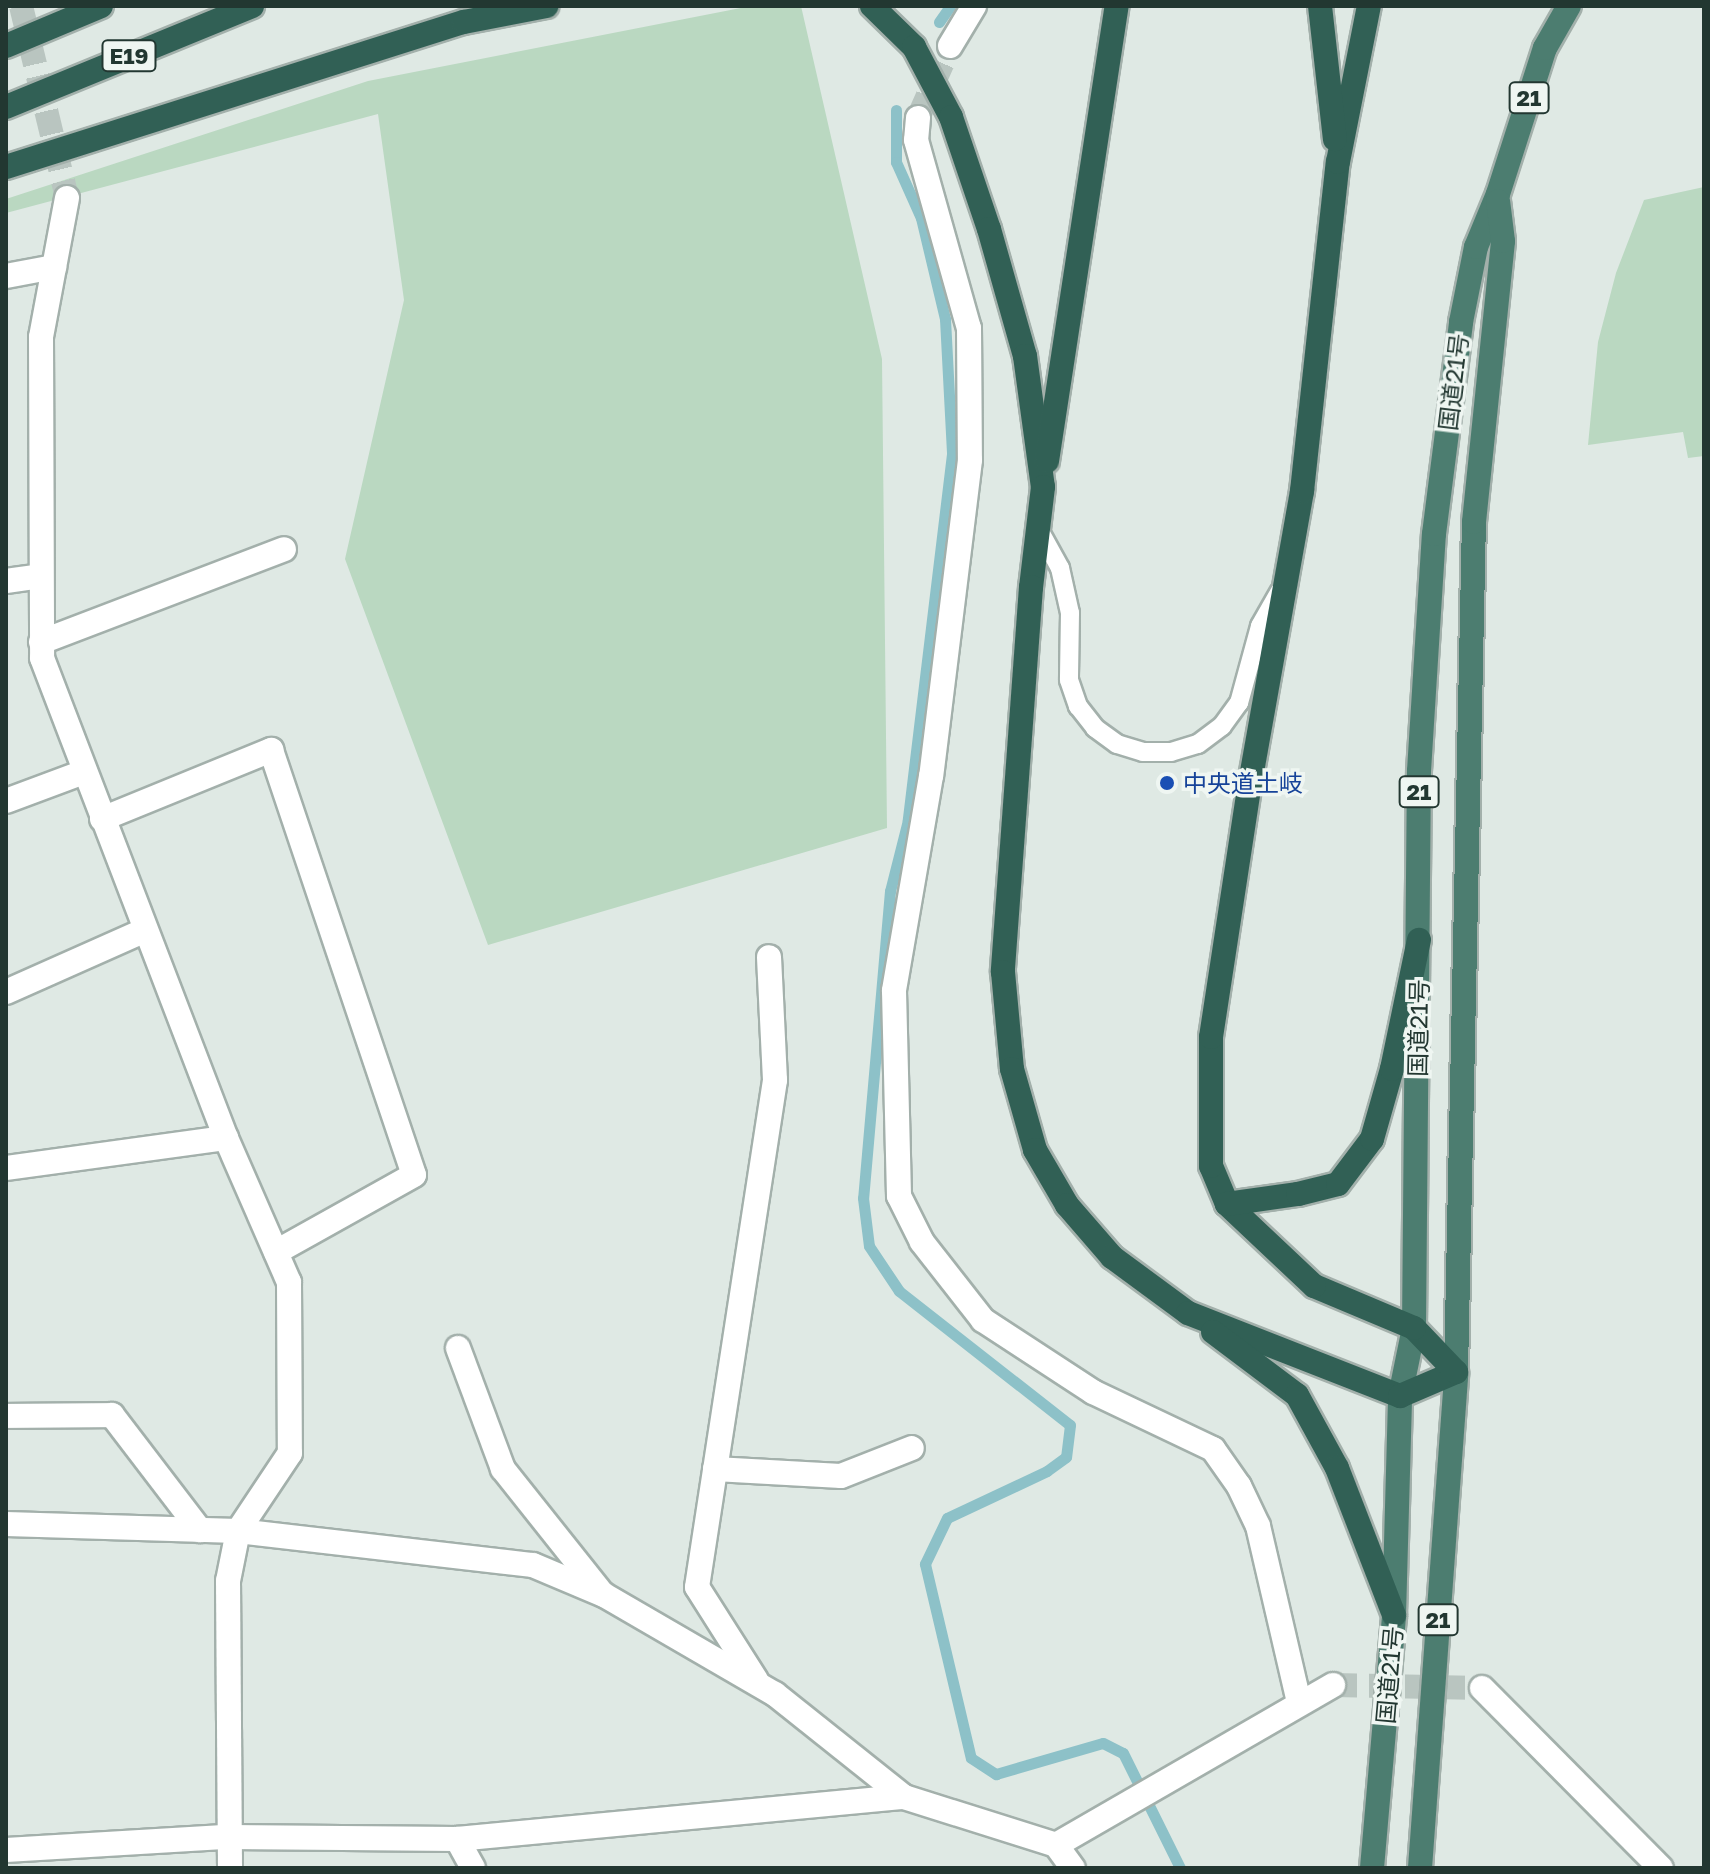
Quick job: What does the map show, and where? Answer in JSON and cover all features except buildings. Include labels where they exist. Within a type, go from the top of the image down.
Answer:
[{"type":"highway","name":"E19","points":[[6,46],[101,6]]},
{"type":"highway","name":"E19","points":[[6,107],[252,6]]},
{"type":"highway","points":[[6,167],[464,22],[546,6]]},
{"type":"highway","points":[[872,6],[914,47],[951,117],[989,229],[1025,356],[1043,487]]},
{"type":"highway","points":[[1117,6],[1038,528],[1003,972],[1012,1069],[1035,1150],[1067,1205],[1112,1257],[1297,1395],[1337,1468],[1394,1615]]},
{"type":"highway","points":[[1320,6],[1338,162]]},
{"type":"highway","points":[[1188,1313],[1400,1396],[1456,1372],[1414,1328],[1314,1286],[1227,1204],[1211,1166],[1211,1037],[1302,491],[1338,162],[1369,6]]},
{"type":"highway","name":"国道21号","points":[[1372,1868],[1394,1615],[1400,1396],[1414,1328],[1419,771],[1434,534],[1461,322],[1476,247],[1498,194],[1545,48],[1569,6]]},
{"type":"highway","name":"国道21号","points":[[1420,1868],[1456,1372],[1474,522],[1503,241],[1498,194]]},
{"type":"highway","points":[[1227,1204],[1298,1194],[1338,1184],[1372,1139],[1392,1069],[1419,940]]},
{"type":"street","points":[[950,46],[974,6]]},
{"type":"street","points":[[918,118],[916,140],[969,328],[970,460],[931,776],[894,991],[899,1196],[922,1242],[983,1320],[1093,1392],[1213,1449],[1239,1486],[1258,1526],[1299,1702]]},
{"type":"street","points":[[67,198],[41,337],[42,658],[226,1138],[289,1282],[290,1453],[238,1531],[228,1581],[230,1868]]},
{"type":"street","points":[[6,276],[54,267]]},
{"type":"street","points":[[41,642],[284,549]]},
{"type":"street","points":[[6,581],[41,576]]},
{"type":"street","points":[[102,819],[271,750],[414,1175],[276,1252]]},
{"type":"street","points":[[6,801],[84,772]]},
{"type":"street","points":[[6,992],[145,930]]},
{"type":"street","points":[[759,1685],[697,1587],[775,1080],[769,957]]},
{"type":"street","points":[[6,1168],[226,1138]]},
{"type":"street","points":[[458,1348],[503,1469],[604,1595]]},
{"type":"street","points":[[6,1416],[112,1415],[200,1530]]},
{"type":"street","points":[[715,1469],[841,1476],[912,1448]]},
{"type":"street","points":[[6,1524],[238,1531],[533,1565],[604,1595],[775,1694],[904,1797],[1056,1845],[1073,1868]]},
{"type":"street","points":[[1056,1845],[1333,1685]]},
{"type":"street","points":[[1482,1688],[1661,1868]]},
{"type":"street","points":[[6,1850],[228,1837],[457,1839],[904,1797]]},
{"type":"street","points":[[457,1839],[473,1868]]},
{"type":"lane","points":[[1038,528],[1060,568],[1064,583],[1070,613],[1069,680],[1078,706],[1095,728],[1117,744],[1143,752],[1171,752],[1198,744],[1222,726],[1239,703],[1260,626],[1286,582]]},
{"type":"green space","points":[[751,6],[801,6],[882,359],[887,828],[488,945],[345,559],[404,300],[378,114],[6,213],[6,199],[368,81]]},
{"type":"green space","points":[[1704,187],[1704,456],[1688,458],[1683,432],[1588,445],[1598,342],[1616,273],[1644,200]]},
{"type":"waterway","points":[[939,22],[950,6]]},
{"type":"waterway","points":[[896,110],[896,162],[921,218],[945,319],[952,454],[908,820],[890,891],[863,1198],[869,1246],[899,1291],[1070,1425],[1066,1457],[1047,1471],[947,1518],[925,1564],[971,1758],[996,1774],[1103,1743],[1123,1753],[1180,1868]]},
{"type":"tunnel","points":[[21,6],[67,198]]},
{"type":"tunnel","points":[[918,118],[950,46]]},
{"type":"tunnel","points":[[1333,1685],[1482,1688]]},
{"type":"place","name":"中央道土岐","points":[[1167,783]]}]
